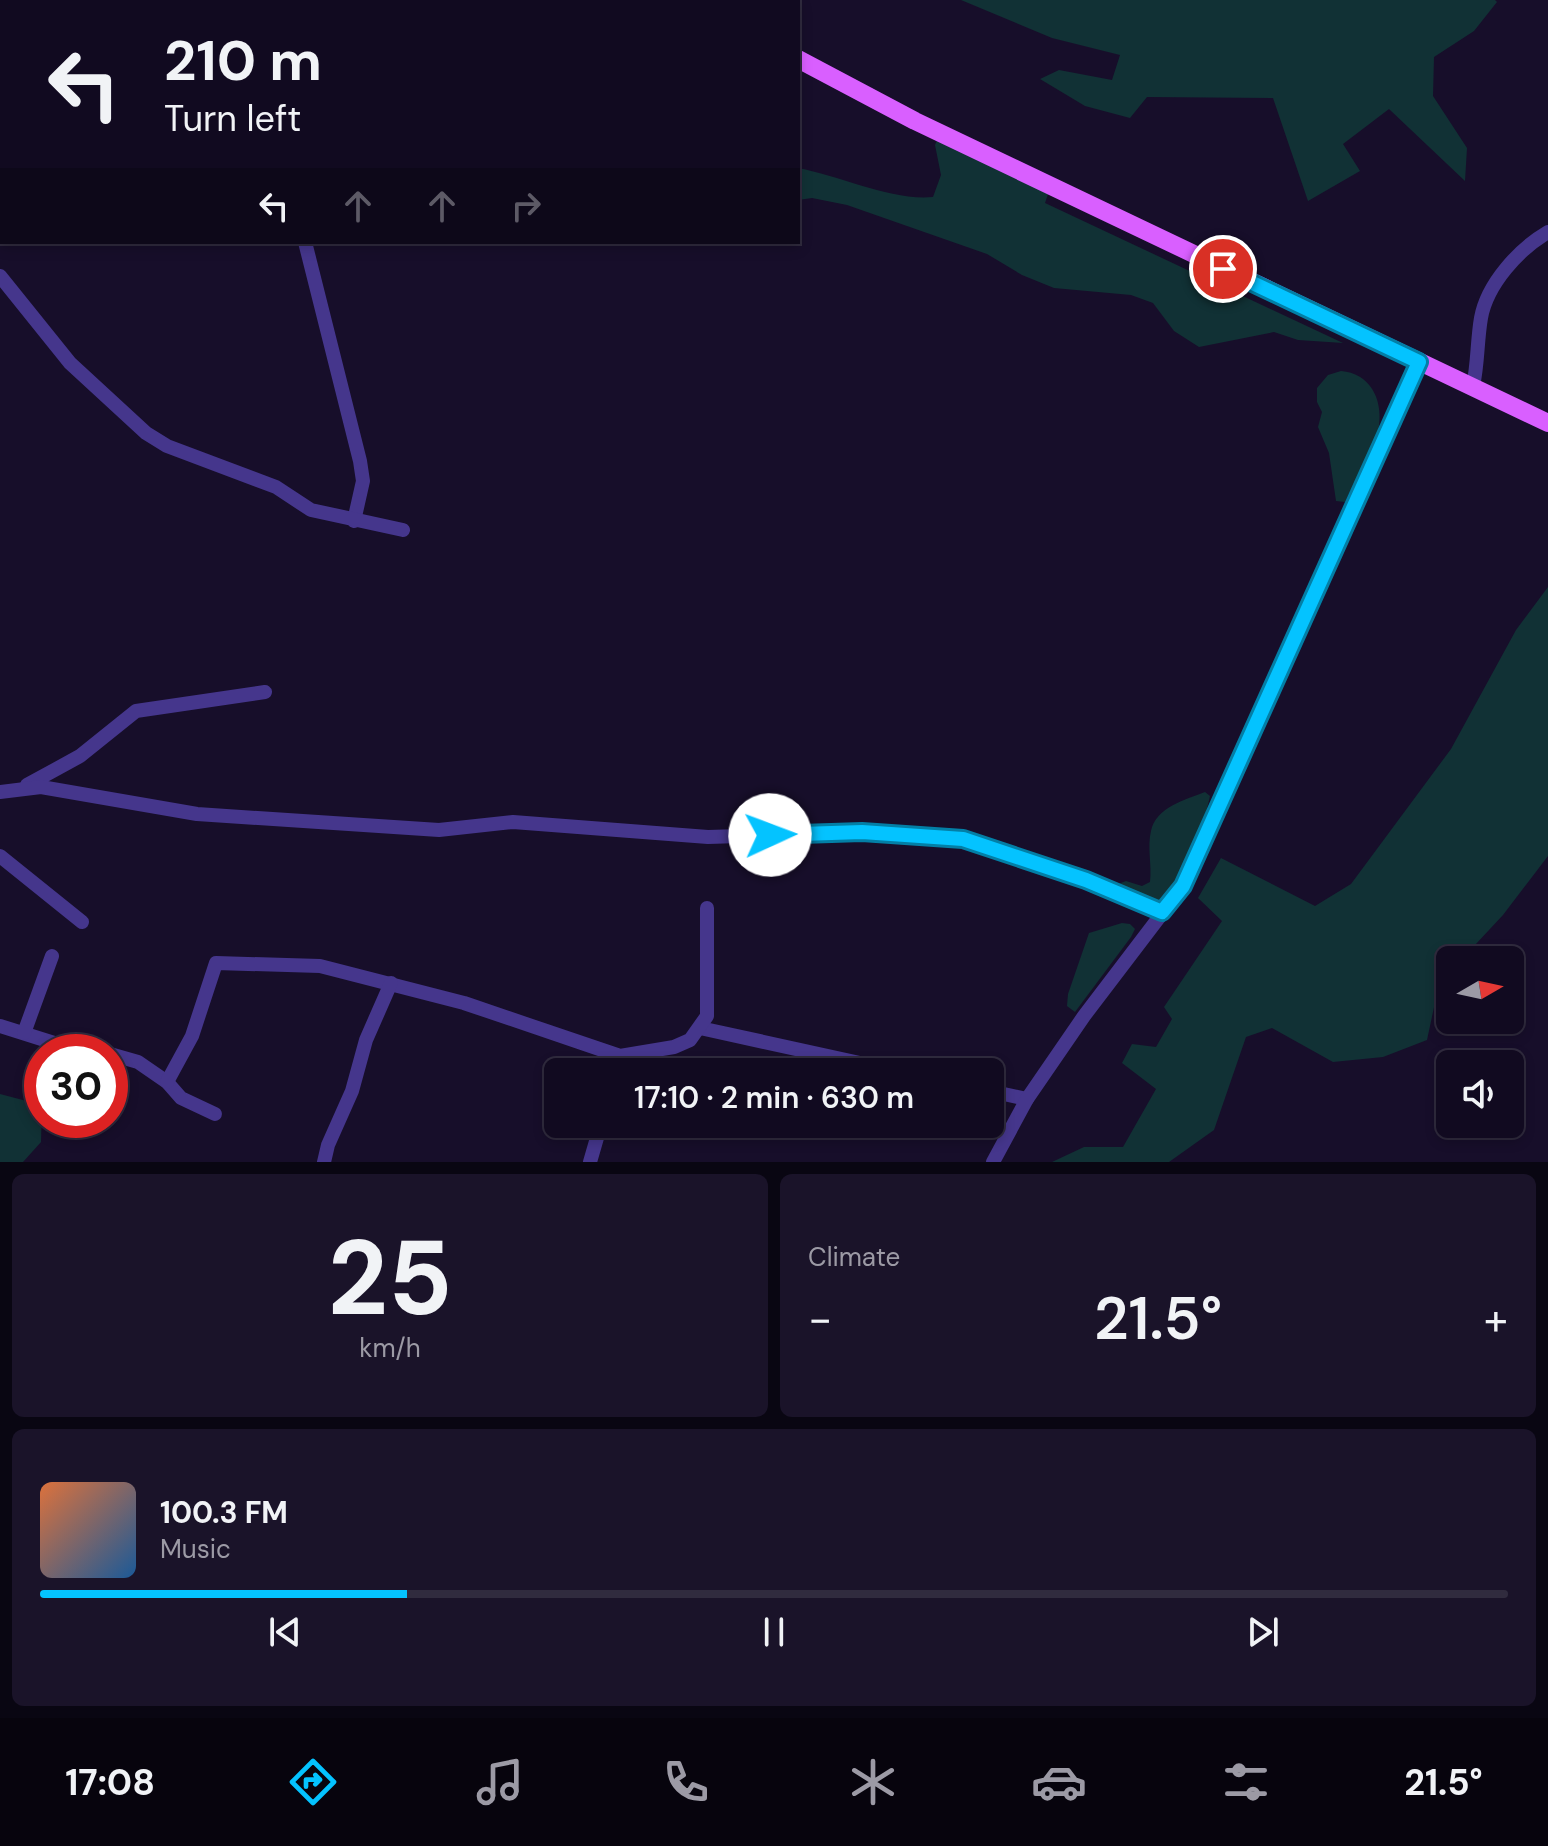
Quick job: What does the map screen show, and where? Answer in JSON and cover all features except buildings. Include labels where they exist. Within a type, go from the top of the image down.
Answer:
[{"type":"main road","points":[[800,60],[915,121],[1548,423]]},
{"type":"street","points":[[1473,386],[1481,317],[1489,291],[1532,241],[1548,232]]},
{"type":"street","points":[[306,244],[360,461],[363,481],[354,521]]},
{"type":"street","points":[[0,276],[70,363],[146,433],[167,446],[276,487],[311,510],[403,530]]},
{"type":"street","points":[[993,1162],[1027,1099],[1084,1016],[1183,886],[1419,362]]},
{"type":"street","points":[[19,789],[80,756],[136,711],[265,692]]},
{"type":"street","points":[[0,792],[41,787],[197,814],[439,830],[513,822],[708,837],[862,832],[963,839],[1086,880],[1162,912]]},
{"type":"street","points":[[0,856],[82,922]]},
{"type":"street","points":[[167,1082],[192,1036],[216,963],[320,966],[464,1003],[620,1056],[674,1047],[690,1040],[707,1016],[707,908]]},
{"type":"street","points":[[24,1033],[52,956]]},
{"type":"street","points":[[324,1162],[328,1145],[352,1091],[366,1040],[391,983]]},
{"type":"street","points":[[0,1026],[27,1034]]},
{"type":"street","points":[[700,1028],[837,1058]]},
{"type":"street","points":[[128,1059],[138,1062],[167,1082],[181,1098],[215,1114]]},
{"type":"street","points":[[1004,1094],[1027,1099]]},
{"type":"street","points":[[590,1162],[597,1138]]},
{"type":"green space","points":[[961,0],[1497,2],[1474,31],[1434,57],[1433,96],[1467,148],[1465,181],[1389,109],[1343,144],[1360,171],[1308,201],[1273,98],[1147,97],[1130,118],[1085,106],[1040,79],[1059,70],[1112,80],[1120,55],[1052,38]]},
{"type":"green space","points":[[938,138],[1049,191],[1045,203],[1343,343],[1298,340],[1274,332],[1199,347],[1174,331],[1153,303],[1131,295],[1054,288],[1022,275],[987,254],[847,205],[812,198],[800,200],[800,168],[883,192],[933,197],[941,175],[935,145]]},
{"type":"green space","points":[[1341,371],[1359,376],[1366,382],[1376,397],[1380,416],[1374,443],[1345,502],[1336,501],[1329,453],[1318,427],[1322,412],[1317,402],[1317,388],[1328,375]]},
{"type":"green space","points":[[1548,587],[1548,856],[1503,915],[1474,946],[1436,946],[1436,998],[1427,1040],[1383,1057],[1333,1062],[1272,1028],[1246,1037],[1214,1130],[1169,1162],[1052,1162],[1084,1147],[1123,1147],[1156,1089],[1122,1063],[1132,1044],[1156,1047],[1172,1019],[1164,1007],[1222,921],[1198,898],[1221,858],[1315,906],[1351,884],[1451,749],[1516,630]]},
{"type":"green space","points":[[1205,792],[1210,796],[1198,839],[1177,884],[1157,903],[1117,889],[1118,884],[1126,881],[1142,886],[1150,882],[1149,843],[1154,823],[1165,810]]},
{"type":"green space","points":[[1122,923],[1130,924],[1135,929],[1131,937],[1075,1012],[1067,1006],[1068,994],[1089,933]]},
{"type":"green space","points":[[0,1094],[24,1100],[24,1138],[41,1138],[23,1162],[0,1162]]},
{"type":"route","points":[[770,835],[862,832],[963,839],[1086,880],[1162,912],[1183,886],[1419,362],[1223,269]]}]
